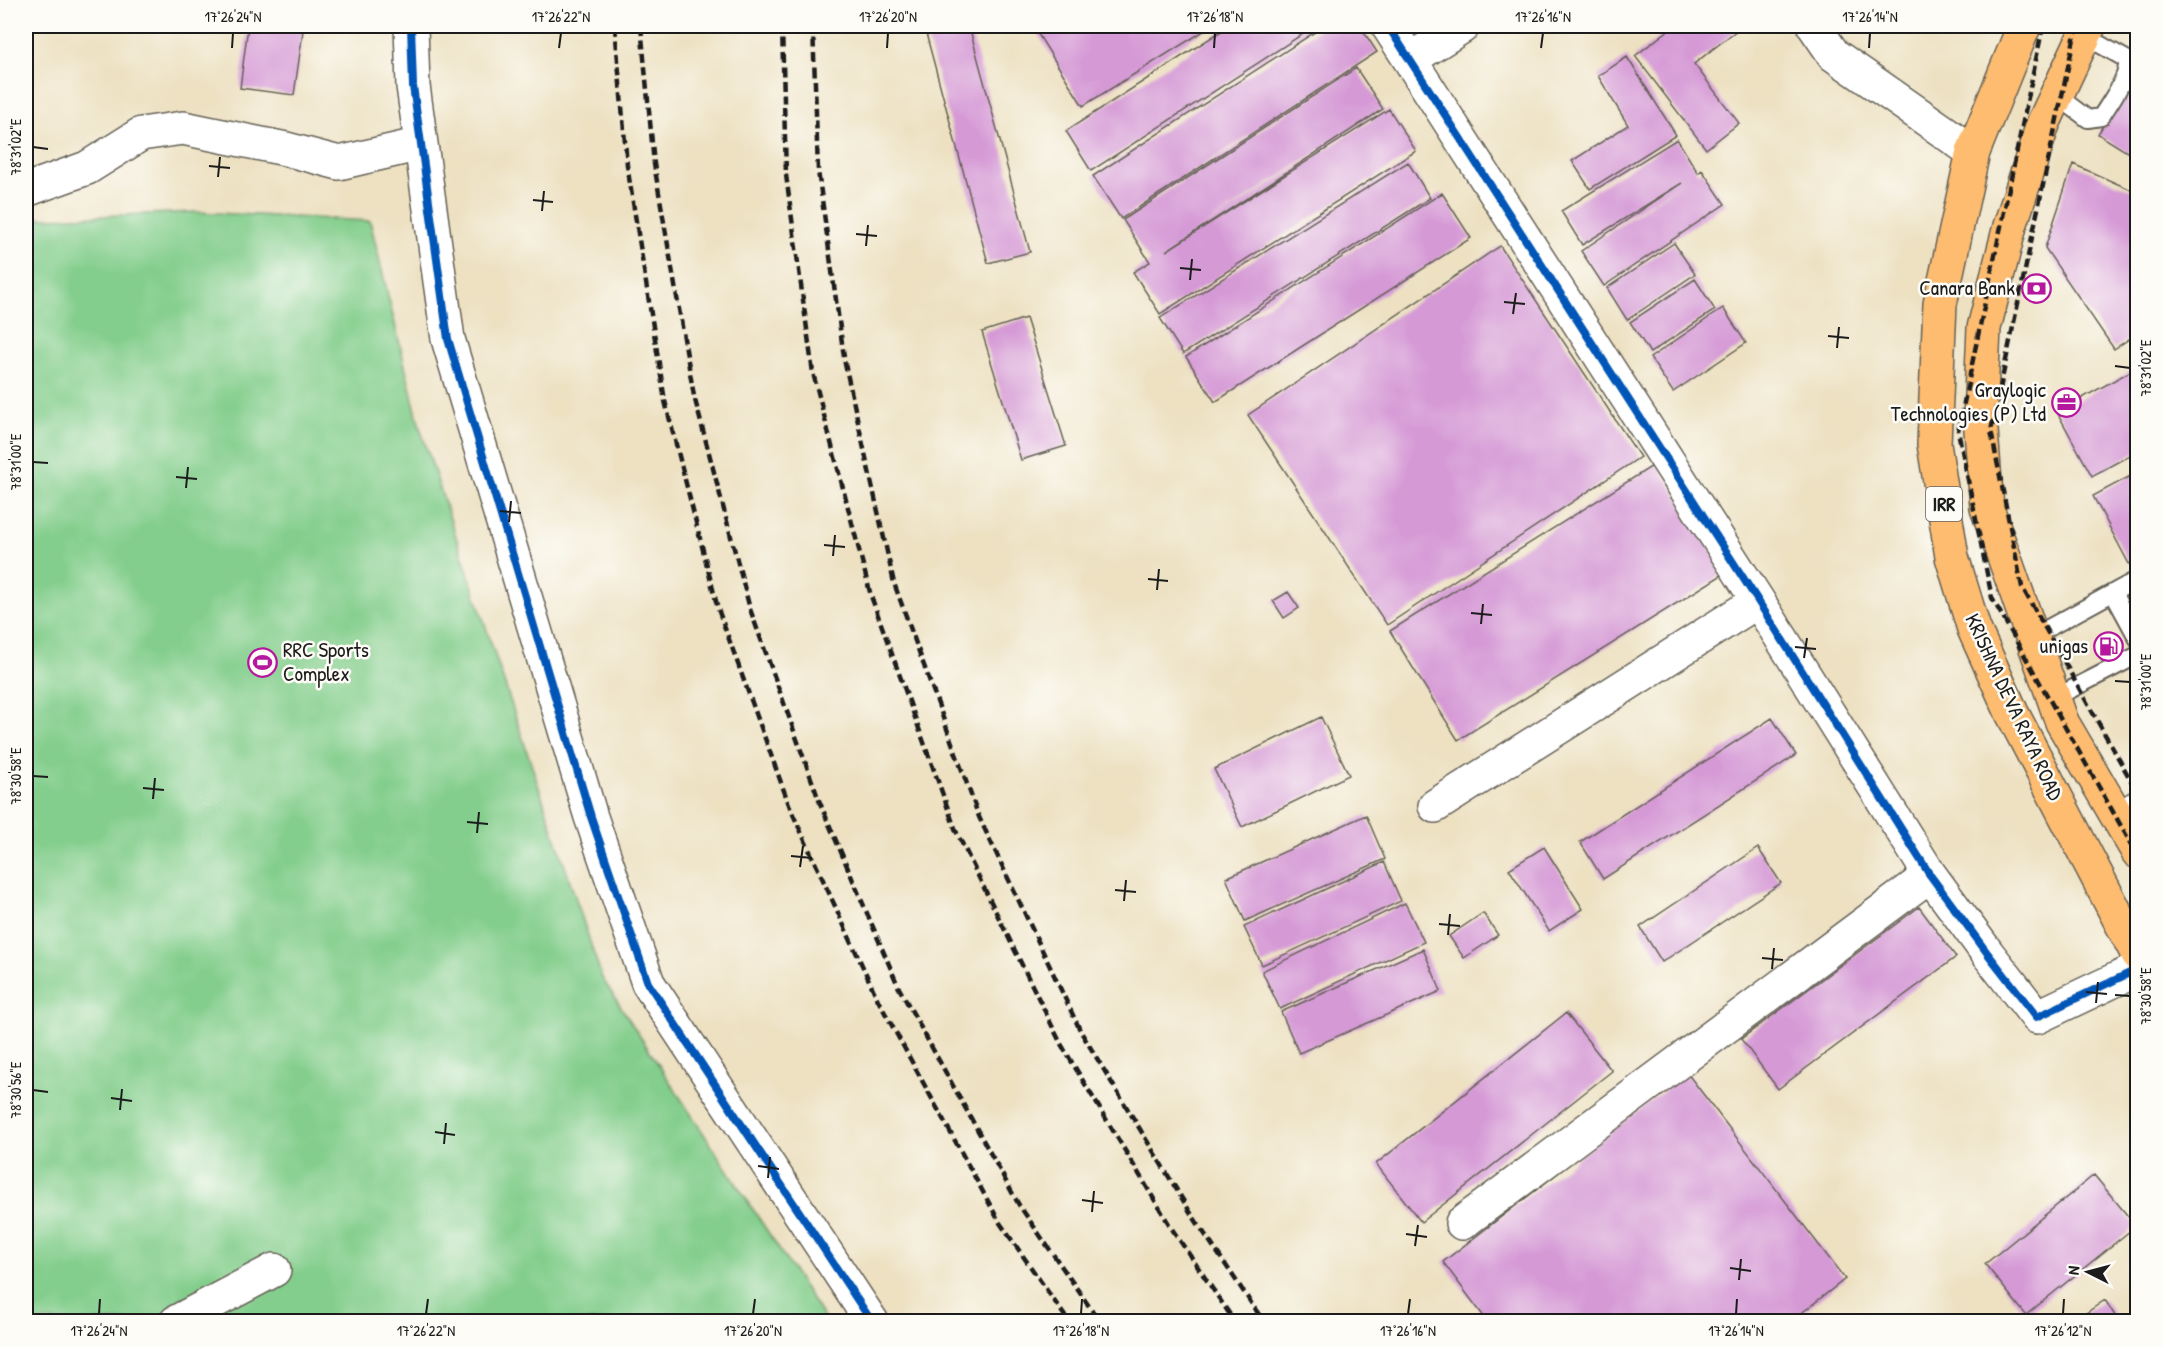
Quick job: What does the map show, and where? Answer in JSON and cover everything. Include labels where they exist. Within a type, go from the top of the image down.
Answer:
[{"type":"main road","name":"KRISHNA DEVA RAYA ROAD","points":[[2024,26],[1973,152],[1940,304],[1934,444],[1952,557],[1974,629],[2012,713],[2138,955]]},
{"type":"main road","name":"KRISHNA DEVA RAYA ROAD","points":[[2086,30],[2043,123],[2010,226],[1984,328],[1980,417],[1986,508],[2062,722],[2128,813],[2138,852]]},
{"type":"street","points":[[411,26],[413,86],[448,339],[591,817],[648,983],[872,1322]]},
{"type":"street","points":[[1388,26],[1758,601],[1930,875],[2037,1017],[2138,969]]},
{"type":"street","points":[[1411,59],[1463,26]]},
{"type":"street","points":[[1814,26],[1834,55],[1973,152]]},
{"type":"street","points":[[26,190],[87,168],[141,134],[183,128],[286,149],[339,163],[421,144]]},
{"type":"street","points":[[1436,806],[1758,601]]},
{"type":"street","points":[[1462,1223],[1930,875]]},
{"type":"street","points":[[176,1322],[274,1270]]},
{"type":"lane","points":[[2056,95],[2088,119],[2101,117],[2127,74],[2126,59],[2086,30]]},
{"type":"lane","points":[[2032,636],[2138,579]]},
{"type":"lane","points":[[2113,593],[2138,639]]},
{"type":"lane","points":[[2054,698],[2138,655]]},
{"type":"green space","name":"RRC Sports Complex","points":[[196,212],[370,221],[420,428],[602,978],[826,1321],[26,1321],[26,219]]},
{"type":"building","points":[[248,26],[303,31],[294,95],[240,88]]},
{"type":"building","points":[[924,26],[969,26],[1030,252],[988,263]]},
{"type":"building","points":[[1033,26],[1205,26],[1207,29],[1083,106]]},
{"type":"building","points":[[1229,26],[1315,26],[1091,171],[1066,131]]},
{"type":"building","points":[[1324,26],[1360,26],[1377,52],[1121,219],[1093,176]]},
{"type":"building","points":[[1674,26],[1734,26],[1737,30],[1694,64],[1739,123],[1706,149],[1635,56]]},
{"type":"building","points":[[1627,57],[1676,135],[1590,189],[1572,161],[1628,125],[1598,76]]},
{"type":"building","points":[[2138,67],[2138,159],[2098,134]]},
{"type":"building","points":[[1356,68],[1383,109],[1166,251],[1389,109],[1416,151],[1160,314],[1133,272],[1150,262],[1123,220]]},
{"type":"building","points":[[1677,139],[1698,173],[1702,170],[1725,204],[1604,286],[1581,251],[1682,183],[1582,245],[1561,211]]},
{"type":"building","points":[[1408,162],[1430,198],[1183,354],[1160,318]]},
{"type":"building","points":[[2073,164],[2138,193],[2138,333],[2114,349],[2045,248]]},
{"type":"building","points":[[1442,193],[1471,238],[1215,402],[1186,357]]},
{"type":"building","points":[[1674,243],[1695,274],[1627,320],[1607,288]]},
{"type":"building","points":[[1500,246],[1640,457],[1387,625],[1248,415]]},
{"type":"building","points":[[1695,279],[1715,310],[1650,353],[1630,322]]},
{"type":"building","points":[[1723,308],[1746,343],[1673,392],[1650,358]]},
{"type":"building","points":[[1026,318],[1066,446],[1021,460],[982,332]]},
{"type":"building","points":[[2138,367],[2138,451],[2092,476],[2057,412]]},
{"type":"building","points":[[1657,463],[1725,573],[1458,740],[1390,631]]},
{"type":"building","points":[[2138,472],[2138,559],[2129,564],[2093,496]]},
{"type":"building","points":[[1288,592],[1299,608],[1284,618],[1273,601]]},
{"type":"building","points":[[1321,717],[1349,775],[1242,827],[1214,769]]},
{"type":"building","points":[[1772,718],[1796,755],[1603,879],[1580,842]]},
{"type":"building","points":[[1366,815],[1385,859],[1245,921],[1226,878]]},
{"type":"building","points":[[1544,847],[1583,909],[1549,931],[1509,869]]},
{"type":"building","points":[[1758,848],[1781,883],[1662,962],[1640,927]]},
{"type":"building","points":[[1384,862],[1401,901],[1262,965],[1244,927]]},
{"type":"building","points":[[1405,903],[1424,942],[1280,1009],[1262,971]]},
{"type":"building","points":[[1919,907],[1956,957],[1778,1089],[1741,1039]]},
{"type":"building","points":[[1483,913],[1498,935],[1464,958],[1449,936]]},
{"type":"building","points":[[1423,949],[1441,991],[1299,1053],[1281,1012]]},
{"type":"building","points":[[1566,1013],[1612,1071],[1421,1222],[1376,1164]]},
{"type":"building","points":[[1687,1073],[1845,1279],[1790,1322],[1488,1322],[1443,1262]]},
{"type":"building","points":[[2094,1175],[2136,1226],[2026,1315],[1985,1264]]},
{"type":"building","points":[[2105,1300],[2119,1322],[2073,1322]]},
{"type":"railway","points":[[615,26],[627,165],[665,401],[718,609],[791,810],[878,1000],[1000,1223],[1069,1322]]},
{"type":"railway","points":[[641,26],[654,164],[694,396],[750,609],[820,803],[899,988],[1019,1205],[1100,1322]]},
{"type":"railway","points":[[782,26],[786,175],[813,373],[871,596],[956,831],[1061,1044],[1172,1229],[1235,1322]]},
{"type":"railway","points":[[813,26],[818,171],[845,364],[894,583],[979,817],[1081,1032],[1192,1215],[1264,1322]]},
{"type":"railway","points":[[2043,26],[1958,431],[1992,598],[2138,856]]},
{"type":"railway","points":[[2082,26],[2075,34],[1991,431],[2022,587],[2138,793]]},
{"type":"cycle path","points":[[411,26],[413,86],[448,339],[591,817],[648,983],[872,1322]]},
{"type":"cycle path","points":[[1388,26],[1758,601],[1930,875],[2037,1017],[2138,969]]},
{"type":"place","name":"Canara Bank","points":[[2036,288]]},
{"type":"place","name":"Graylogic Technologies (P) Ltd","points":[[2067,402]]},
{"type":"place","name":"unigas","points":[[2109,646]]},
{"type":"place","name":"RRC Sports Complex","points":[[262,662]]}]
